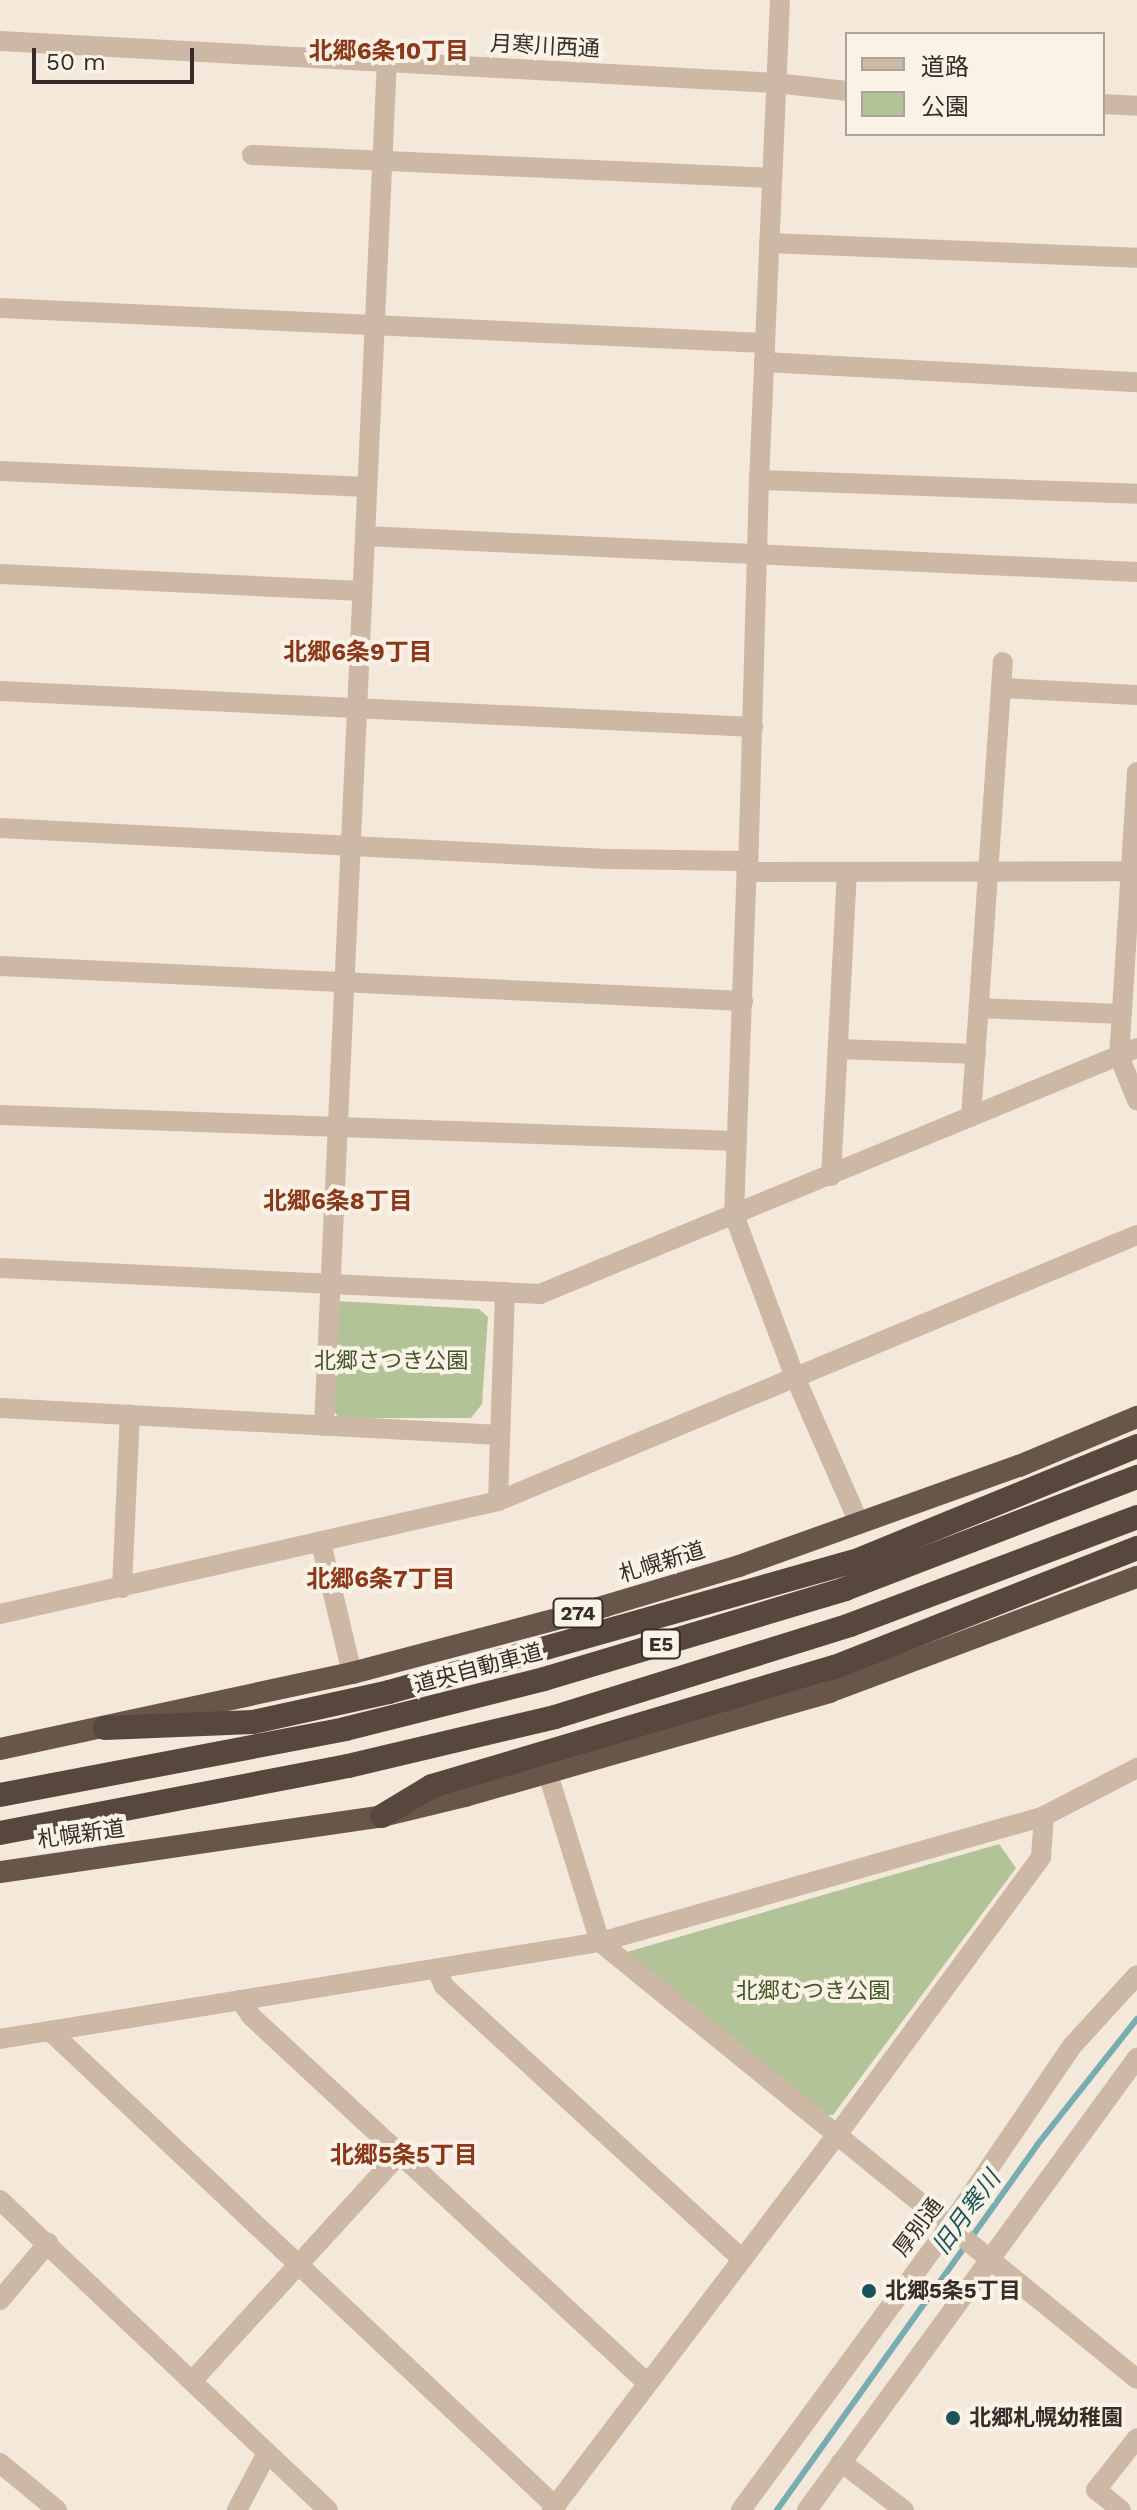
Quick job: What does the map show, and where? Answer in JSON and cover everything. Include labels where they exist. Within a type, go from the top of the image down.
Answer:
[{"type":"highway","name":"札幌新道","points":[[0,1749],[352,1673],[679,1584],[1019,1466],[1137,1417]]},
{"type":"highway","points":[[105,1728],[253,1722],[389,1692],[853,1562],[1137,1446]]},
{"type":"highway","name":"道央自動車道","points":[[0,1795],[345,1729],[544,1679],[845,1589],[1137,1477]]},
{"type":"highway","name":"E5","points":[[0,1833],[333,1769],[555,1717],[850,1625],[1137,1517]]},
{"type":"highway","points":[[382,1816],[432,1786],[835,1667],[1137,1548]]},
{"type":"highway","name":"札幌新道","points":[[0,1872],[382,1816],[548,1774],[829,1692],[1137,1577]]},
{"type":"street","points":[[780,0],[759,480],[734,1215],[795,1377],[859,1523]]},
{"type":"street","name":"月寒川西通","points":[[0,41],[775,83],[845,91]]},
{"type":"street","points":[[324,1426],[387,62]]},
{"type":"street","points":[[1105,104],[1137,106]]},
{"type":"street","points":[[252,155],[772,178]]},
{"type":"street","points":[[769,243],[1137,258]]},
{"type":"street","points":[[0,308],[765,352],[1137,382]]},
{"type":"street","points":[[0,471],[367,487]]},
{"type":"street","points":[[759,480],[1137,494]]},
{"type":"street","points":[[365,536],[1137,572]]},
{"type":"street","points":[[0,574],[362,591]]},
{"type":"street","points":[[971,1117],[1003,662]]},
{"type":"street","points":[[1002,688],[1137,695]]},
{"type":"street","points":[[0,691],[753,727]]},
{"type":"street","points":[[1137,772],[1134,871],[1120,1014],[1137,1100]]},
{"type":"street","points":[[0,828],[607,859],[747,861],[748,872]]},
{"type":"street","points":[[748,872],[1134,871]]},
{"type":"street","points":[[831,1176],[847,873]]},
{"type":"street","points":[[0,966],[743,1001]]},
{"type":"street","points":[[979,1008],[1120,1014]]},
{"type":"street","points":[[838,1049],[976,1054]]},
{"type":"street","points":[[0,1268],[540,1294],[1128,1052]]},
{"type":"street","points":[[0,1115],[737,1141]]},
{"type":"street","points":[[0,1614],[498,1501],[1137,1235]]},
{"type":"street","points":[[498,1501],[505,1292]]},
{"type":"street","points":[[0,1408],[499,1435]]},
{"type":"street","points":[[122,1588],[130,1414]]},
{"type":"street","points":[[321,1543],[352,1673]]},
{"type":"street","points":[[0,2039],[600,1942],[1044,1816],[1137,1768]]},
{"type":"street","points":[[548,1774],[600,1942],[1137,2379]]},
{"type":"street","points":[[51,2032],[554,2508],[837,2135],[1041,1857],[1044,1816]]},
{"type":"street","points":[[437,1970],[444,1986],[742,2259]]},
{"type":"street","name":"厚別通","points":[[741,2510],[953,2230],[1072,2046],[1137,1975]]},
{"type":"street","points":[[240,2000],[251,2016],[647,2383]]},
{"type":"street","points":[[807,2510],[986,2254],[1137,2058]]},
{"type":"street","points":[[193,2380],[401,2152]]},
{"type":"street","points":[[0,2200],[328,2510]]},
{"type":"street","points":[[0,2300],[48,2243]]},
{"type":"street","points":[[1121,2510],[1096,2490],[1137,2438]]},
{"type":"street","points":[[237,2510],[267,2453]]},
{"type":"street","points":[[841,2462],[904,2510]]},
{"type":"street","points":[[0,2463],[57,2510]]},
{"type":"green space","name":"北郷さつき公園","points":[[336,1301],[479,1309],[488,1317],[482,1404],[471,1418],[339,1418],[332,1409]]},
{"type":"green space","name":"北郷むつき公園","points":[[999,1844],[1016,1868],[833,2115],[820,2115],[627,1952]]},
{"type":"waterway","name":"旧月寒川","points":[[777,2510],[1037,2145],[1137,2019]]},
{"type":"place","name":"北郷5条5丁目","points":[[869,2291]]},
{"type":"place","name":"北郷札幌幼稚園","points":[[953,2418]]},
{"type":"district","name":"北郷6条10丁目","points":[[389,52]]},
{"type":"district","name":"北郷6条9丁目","points":[[358,653]]},
{"type":"district","name":"北郷6条8丁目","points":[[338,1202]]},
{"type":"district","name":"北郷6条7丁目","points":[[381,1580]]},
{"type":"district","name":"北郷5条5丁目","points":[[404,2156]]}]
